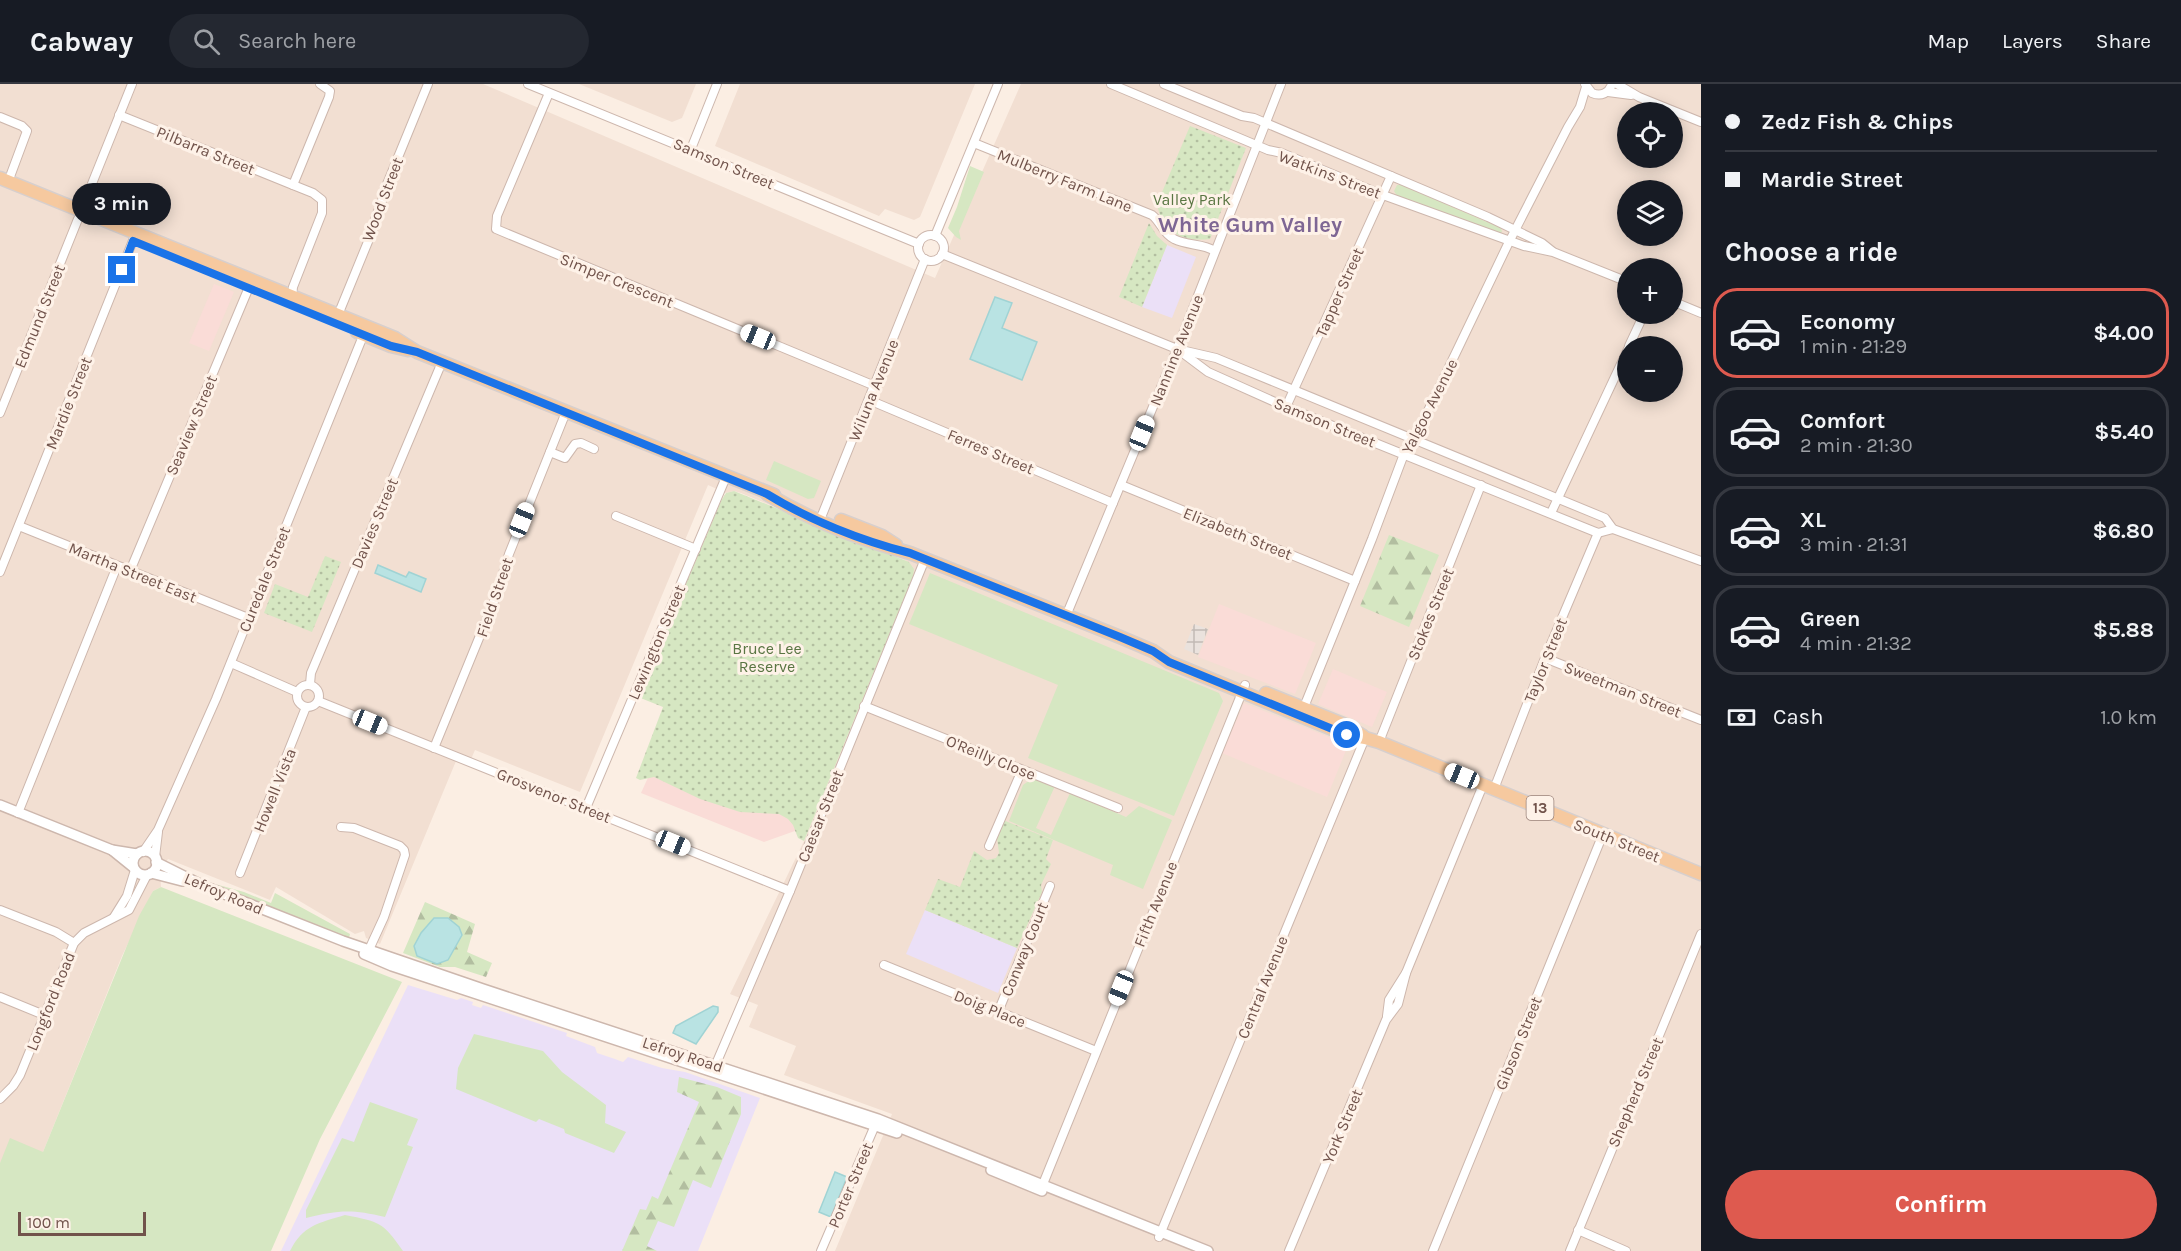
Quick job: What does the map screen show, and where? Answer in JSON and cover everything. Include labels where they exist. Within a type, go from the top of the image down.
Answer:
[{"type":"main road","name":"South Street","points":[[3,182],[365,330],[395,338],[417,352],[767,494],[792,500],[821,516],[882,536],[910,553],[1153,651],[1169,662],[1302,712],[1347,735],[1378,742],[1701,874]]},
{"type":"main road","name":"South Street","points":[[250,284],[338,315],[365,330]]},
{"type":"street","name":"Edmund Street","points":[[0,413],[132,84]]},
{"type":"street","points":[[293,185],[329,97],[330,91],[320,84]]},
{"type":"street","name":"Wood Street","points":[[338,315],[374,227],[375,213],[383,203],[383,194],[428,84]]},
{"type":"street","name":"Samson Street","points":[[528,84],[919,244]]},
{"type":"street","points":[[690,149],[717,84]]},
{"type":"street","points":[[935,236],[998,84]]},
{"type":"street","name":"Watkins Street","points":[[1111,84],[1383,195],[1510,241],[1537,250],[1553,252],[1617,278]]},
{"type":"street","name":"Watkins Street","points":[[1164,84],[1391,176],[1516,230],[1542,243],[1553,252]]},
{"type":"street","name":"Nannine Avenue","points":[[1066,616],[1177,349],[1281,84]]},
{"type":"street","points":[[1617,84],[1639,97]]},
{"type":"street","points":[[1586,85],[1596,95],[1610,88],[1701,122]]},
{"type":"street","name":"Yalgoo Avenue","points":[[1302,712],[1404,454],[1415,438],[1510,241],[1563,135],[1580,107],[1586,85]]},
{"type":"street","name":"Simper Crescent","points":[[549,93],[497,216],[496,229],[874,386]]},
{"type":"street","name":"Yalgoo Avenue","points":[[1580,107],[1596,95]]},
{"type":"street","name":"Pilbarra Street","points":[[119,115],[313,193],[322,200],[322,213],[293,287],[292,297]]},
{"type":"street","points":[[0,117],[22,126],[27,131],[3,182]]},
{"type":"street","name":"Mulberry Farm Lane","points":[[974,142],[1152,215],[1166,234],[1172,238],[1188,245],[1203,245],[1215,251]]},
{"type":"street","name":"Tapper Street","points":[[1286,407],[1391,176]]},
{"type":"street","points":[[935,236],[943,243],[942,254],[935,260],[926,259],[919,253],[919,244],[925,237],[935,236]]},
{"type":"street","name":"Mardie Street","points":[[0,572],[135,237]]},
{"type":"street","name":"Samson Street","points":[[942,254],[1177,349],[1216,358],[1415,438],[1605,518],[1613,529],[1701,561]]},
{"type":"street","name":"Wiluna Avenue","points":[[821,516],[926,259]]},
{"type":"street","name":"Seaview Street","points":[[130,571],[250,284]]},
{"type":"street","points":[[1683,306],[1701,313]]},
{"type":"street","name":"Curedale Street","points":[[140,853],[158,830],[231,663],[365,330]]},
{"type":"street","name":"Samson Street","points":[[1177,349],[1208,372],[1286,407],[1598,533]]},
{"type":"street","name":"Davies Street","points":[[310,684],[311,673],[442,362]]},
{"type":"street","points":[[1551,513],[1617,372]]},
{"type":"street","name":"Ferres Street","points":[[869,400],[1113,503]]},
{"type":"street","name":"Field Street","points":[[434,748],[495,599],[509,554],[566,412]]},
{"type":"street","points":[[550,452],[565,458],[575,444],[581,443],[594,449]]},
{"type":"street","name":"Lewington Street","points":[[586,808],[726,477]]},
{"type":"street","name":"Elizabeth Street","points":[[1121,485],[1355,581]]},
{"type":"street","name":"Stokes Street","points":[[1378,742],[1481,485]]},
{"type":"street","points":[[616,516],[696,549]]},
{"type":"street","name":"Martha Street East","points":[[19,526],[248,618]]},
{"type":"street","points":[[1598,533],[1613,529]]},
{"type":"street","name":"Taylor Street","points":[[1489,787],[1598,533]]},
{"type":"street","name":"Caesar Street","points":[[713,1069],[790,891],[925,559]]},
{"type":"street","points":[[18,813],[117,566]]},
{"type":"street","name":"Sweetman Street","points":[[1545,658],[1701,720]]},
{"type":"street","points":[[231,663],[297,692]]},
{"type":"street","points":[[310,684],[319,694],[318,701],[313,706],[306,707],[300,704],[297,692],[302,686],[310,684]]},
{"type":"street","name":"Fifth Avenue","points":[[1042,1188],[1243,688]]},
{"type":"street","name":"Grosvenor Street","points":[[318,701],[790,891]]},
{"type":"street","name":"O'Reilly Close","points":[[864,706],[1118,808]]},
{"type":"street","name":"Howell Vista","points":[[240,873],[306,707]]},
{"type":"street","name":"Central Avenue","points":[[1160,1234],[1365,738]]},
{"type":"street","points":[[989,846],[1022,770]]},
{"type":"street","name":"York Street","points":[[1291,1251],[1386,1020],[1398,1004],[1406,973],[1489,787]]},
{"type":"street","name":"Lefroy Road","points":[[0,806],[112,850],[150,853],[155,860],[213,890],[368,952]]},
{"type":"street","points":[[340,827],[354,828],[400,846],[404,850],[405,855],[384,917],[368,952]]},
{"type":"street","name":"Curedale Street","points":[[155,860],[158,830]]},
{"type":"street","name":"Gibson Street","points":[[1433,1251],[1603,834]]},
{"type":"street","name":"Lefroy Road","points":[[112,850],[140,874],[188,883],[368,952],[877,1122],[1208,1251]]},
{"type":"street","points":[[114,917],[127,896],[134,869],[133,860],[140,853]]},
{"type":"street","points":[[149,874],[155,869],[155,860]]},
{"type":"street","name":"Longford Road","points":[[0,1099],[17,1081],[74,943],[84,933],[129,910],[149,874]]},
{"type":"street","name":"Conway Court","points":[[998,1012],[1050,886]]},
{"type":"street","points":[[0,910],[56,932],[74,943]]},
{"type":"street","name":"Shepherd Street","points":[[1570,1251],[1701,934]]},
{"type":"street","name":"Doig Place","points":[[884,965],[1096,1051]]},
{"type":"street","points":[[4,999],[44,1015]]},
{"type":"street","name":"Porter Street","points":[[821,1251],[877,1122]]},
{"type":"street","points":[[1578,1230],[1626,1251]]},
{"type":"street","name":"Lefroy Road","points":[[1160,1234],[1195,1251]]},
{"type":"shaded area","points":[[0,84],[483,84],[935,278],[1021,84],[1701,84],[1701,1251],[835,1251],[892,1114],[784,1075],[796,1046],[749,1027],[758,1005],[730,994],[804,841],[913,577],[909,562],[741,493],[734,491],[726,493],[708,485],[580,792],[475,750],[468,766],[456,761],[380,944],[366,938],[364,931],[355,934],[276,887],[270,900],[168,859],[160,872],[161,887],[153,891],[122,956],[43,1152],[0,1163]]},
{"type":"shaded area","points":[[579,84],[696,84],[682,118],[672,122]]},
{"type":"shaded area","points":[[740,84],[975,84],[920,217],[914,220],[885,209],[879,216],[715,146]]},
{"type":"shaded area","points":[[1167,245],[1196,257],[1172,318],[1142,307]]},
{"type":"shaded area","points":[[214,284],[234,292],[209,351],[189,343]]},
{"type":"shaded area","points":[[1219,604],[1316,643],[1295,694],[1198,657]]},
{"type":"shaded area","points":[[1194,624],[1208,629],[1198,655],[1184,649]]},
{"type":"shaded area","points":[[1333,669],[1387,692],[1372,727],[1318,704]]},
{"type":"shaded area","points":[[1244,703],[1346,744],[1347,748],[1327,797],[1222,753]]},
{"type":"shaded area","points":[[656,760],[745,784],[806,827],[764,842],[641,793]]},
{"type":"shaded area","points":[[925,910],[1017,948],[998,993],[906,954]]},
{"type":"shaded area","points":[[408,985],[457,1000],[461,998],[481,1008],[483,1005],[567,1033],[566,1036],[595,1047],[597,1053],[623,1062],[628,1057],[662,1068],[685,1072],[760,1098],[698,1251],[281,1251]]},
{"type":"green space","name":"Valley Park","points":[[1190,126],[1246,148],[1210,239],[1191,239],[1175,234],[1164,222],[1157,204]]},
{"type":"green space","points":[[970,166],[984,172],[959,231],[961,240],[948,228]]},
{"type":"green space","points":[[1397,185],[1402,185],[1501,228],[1502,232],[1499,234],[1397,196],[1394,191]]},
{"type":"green space","points":[[1149,223],[1157,236],[1167,245],[1142,307],[1119,297]]},
{"type":"green space","points":[[774,461],[821,481],[814,498],[808,499],[766,480]]},
{"type":"green space","name":"Bruce Lee Reserve","points":[[734,491],[909,562],[914,569],[913,577],[804,841],[798,838],[788,819],[779,814],[740,812],[700,799],[654,777],[640,780],[636,778],[663,707],[638,697],[721,501],[726,493]]},
{"type":"green space","points":[[1389,535],[1439,555],[1409,627],[1360,606]]},
{"type":"green space","points":[[325,556],[341,562],[312,632],[264,613],[275,584],[308,597]]},
{"type":"green space","points":[[930,573],[1219,693],[1223,701],[1174,816],[1028,758],[1058,685],[909,624]]},
{"type":"green space","points":[[1030,780],[1055,786],[1036,828],[1051,835],[1070,793],[1126,817],[1139,806],[1172,820],[1143,889],[1110,875],[1113,865],[1009,821],[1023,785]]},
{"type":"green space","points":[[1003,820],[1053,840],[1046,859],[1051,864],[1041,885],[1042,892],[1017,948],[925,910],[938,879],[960,887],[974,851],[987,860],[996,858],[999,853],[997,838]]},
{"type":"green space","points":[[215,884],[271,903],[275,893],[350,934],[349,938]]},
{"type":"green space","points":[[161,887],[402,982],[320,1139],[271,1251],[0,1251],[0,1163],[10,1138],[43,1152],[139,916],[153,891]]},
{"type":"green space","points":[[425,902],[475,924],[467,952],[492,963],[486,977],[455,967],[440,967],[403,953]]},
{"type":"green space","points":[[474,1034],[543,1051],[562,1072],[606,1105],[605,1123],[626,1132],[614,1153],[565,1133],[564,1129],[539,1119],[536,1122],[456,1089],[458,1068]]},
{"type":"green space","points":[[679,1077],[717,1087],[741,1097],[741,1114],[711,1188],[693,1180],[674,1227],[658,1221],[647,1246],[657,1251],[622,1251],[640,1209],[646,1210],[652,1196],[658,1199],[699,1102],[677,1092]]},
{"type":"green space","points":[[370,1102],[418,1119],[407,1145],[413,1147],[385,1217],[345,1212],[306,1218],[306,1210],[342,1138],[354,1142]]},
{"type":"green space","points":[[345,1215],[380,1225],[403,1251],[290,1251],[306,1230]]},
{"type":"water","points":[[995,297],[1012,303],[1002,328],[1037,342],[1022,380],[970,359]]},
{"type":"water","points":[[378,565],[406,577],[409,572],[426,579],[421,592],[375,573]]},
{"type":"water","points":[[434,918],[448,918],[459,927],[462,935],[448,960],[437,964],[417,956],[414,946],[421,933]]},
{"type":"water","points":[[713,1006],[718,1007],[718,1012],[696,1044],[673,1033],[676,1026]]},
{"type":"water","points":[[835,1172],[847,1177],[831,1217],[819,1212]]},
{"type":"district","name":"White Gum Valley","points":[[1250,224]]},
{"type":"route","points":[[122,270],[133,241],[391,346],[417,352],[767,494],[790,507],[880,545],[910,553],[1120,637],[1153,651],[1169,662],[1347,735]]}]
